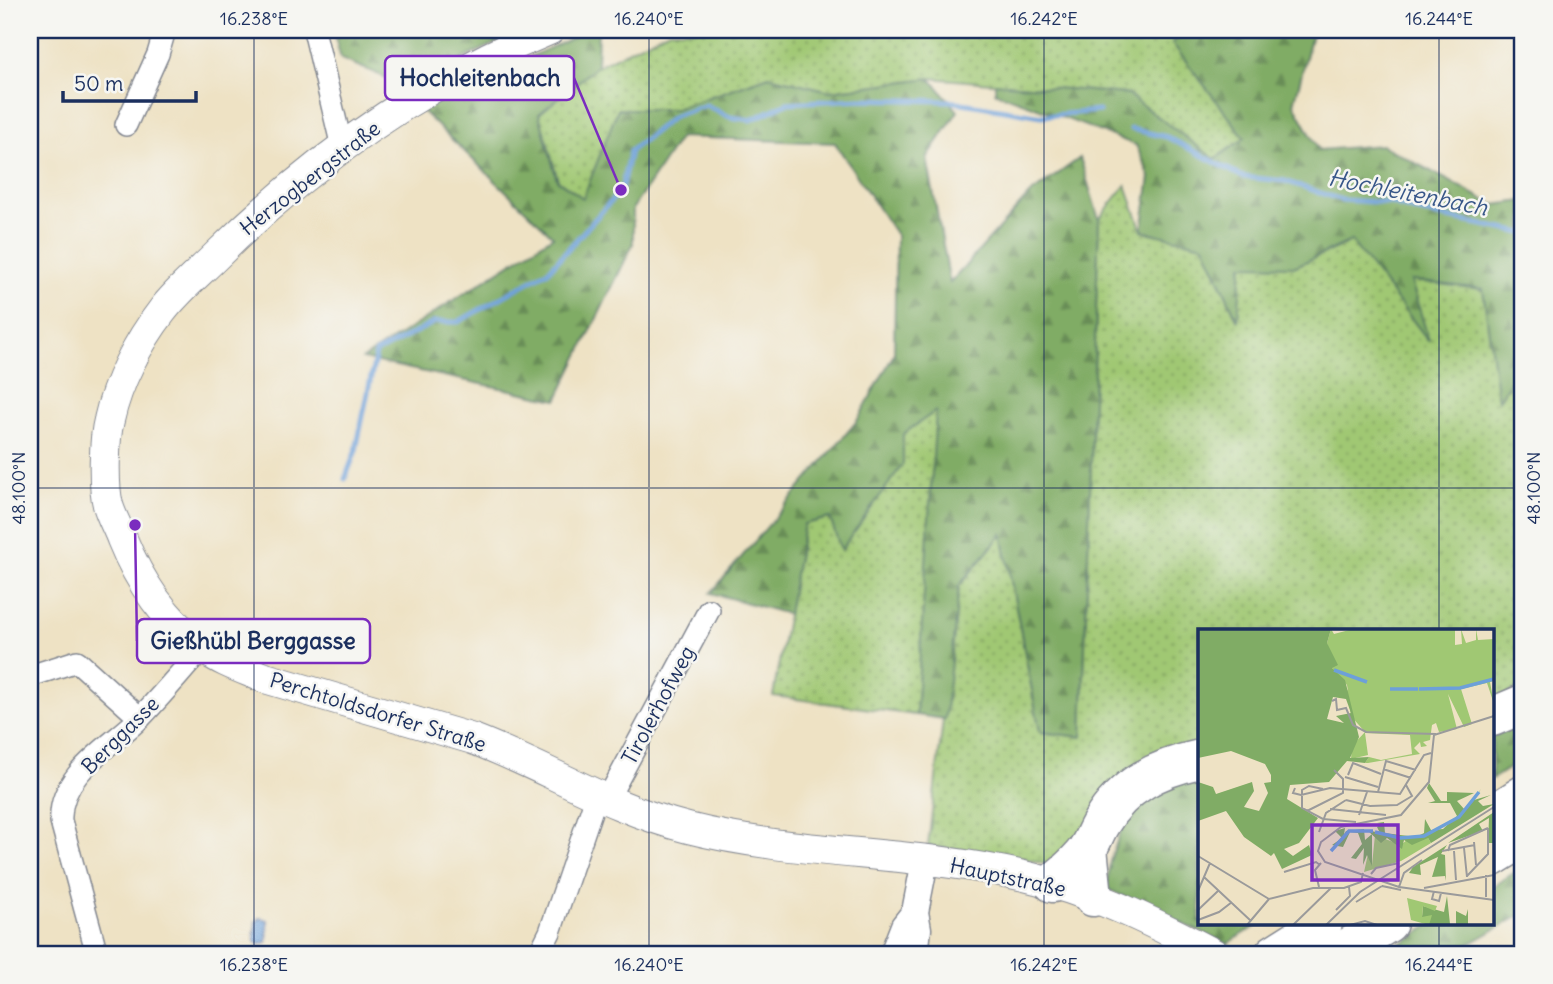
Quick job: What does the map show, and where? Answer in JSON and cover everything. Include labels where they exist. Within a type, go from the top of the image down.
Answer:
[{"type":"highway","points":[[1494,716],[1523,705]]},
{"type":"highway","points":[[1053,883],[1074,865],[1088,848],[1107,814],[1123,794],[1140,780],[1160,770],[1198,759]]},
{"type":"highway","points":[[1494,814],[1523,795]]},
{"type":"highway","points":[[1494,857],[1523,838]]},
{"type":"highway","points":[[1088,848],[1093,897]]},
{"type":"highway","points":[[1274,954],[1320,925]]},
{"type":"highway","points":[[1338,954],[1385,925]]},
{"type":"main road","name":"Herzogbergstraße","points":[[163,310],[281,195],[342,146],[459,72],[549,30]]},
{"type":"main road","name":"Perchtoldsdorfer Straße","points":[[163,310],[147,332],[121,382],[108,421],[108,504],[141,581],[160,607],[203,648],[232,665],[265,678],[473,739],[502,750],[602,799],[687,828],[779,846],[925,861]]},
{"type":"main road","name":"Hauptstraße","points":[[925,861],[1020,875],[1053,883],[1093,897],[1207,951]]},
{"type":"street","points":[[126,125],[158,54],[165,30]]},
{"type":"street","points":[[314,30],[342,146]]},
{"type":"street","name":"Tirolerhofweg","points":[[540,954],[602,799],[709,610]]},
{"type":"street","name":"Berggasse","points":[[97,954],[61,821],[61,811],[71,786],[88,763],[140,718],[203,648]]},
{"type":"street","points":[[30,676],[77,661],[140,718]]},
{"type":"street","name":"Hauptstraße","points":[[915,954],[918,929],[915,912],[925,861]]},
{"type":"street","name":"Hauptstraße","points":[[893,954],[904,926],[915,912]]},
{"type":"green space","points":[[333,30],[523,30],[406,86],[341,59]]},
{"type":"green space","points":[[589,30],[598,30],[597,66],[539,114],[557,180],[583,198],[618,109],[675,109],[769,76],[830,91],[930,78],[958,111],[927,158],[950,283],[1029,195],[1080,158],[1099,219],[1082,737],[1040,732],[1002,534],[959,586],[945,719],[916,715],[936,411],[903,434],[903,464],[841,550],[830,518],[804,524],[788,614],[711,593],[857,421],[894,354],[896,235],[835,143],[680,137],[633,208],[633,244],[557,400],[363,359],[553,236],[419,108]]},
{"type":"green space","points":[[669,30],[1190,30],[1172,43],[1245,138],[1214,159],[1127,94],[930,78],[830,91],[769,76],[675,109],[618,109],[584,199],[558,180],[539,114],[597,66]]},
{"type":"green space","points":[[1190,30],[1313,30],[1294,104],[1319,150],[1382,145],[1494,205],[1523,201],[1523,362],[1498,401],[1483,289],[1411,281],[1429,341],[1351,241],[1296,266],[1242,265],[1238,321],[1204,245],[1142,231],[1150,177],[1136,145],[995,92],[995,83],[1127,94],[1215,159],[1245,138],[1172,43]]},
{"type":"green space","points":[[1126,185],[1142,231],[1204,245],[1237,319],[1242,264],[1296,266],[1352,241],[1427,339],[1411,280],[1483,289],[1499,400],[1523,362],[1523,686],[1494,701],[1494,629],[1198,629],[1198,748],[1054,866],[1026,859],[928,846],[959,586],[1002,534],[1040,732],[1082,737],[1099,219]]},
{"type":"green space","points":[[937,410],[916,715],[773,696],[804,524],[830,518],[842,549],[903,434]]},
{"type":"green space","points":[[1523,724],[1523,759],[1494,778],[1494,735]]},
{"type":"green space","points":[[1198,776],[1198,925],[1258,925],[1227,944],[1107,889],[1110,861],[1124,821],[1161,787]]},
{"type":"green space","points":[[1523,867],[1523,914],[1451,954],[1384,954],[1431,925],[1494,925],[1494,886]]},
{"type":"water","points":[[260,918],[268,920],[267,942],[259,944],[254,941],[256,922]]},
{"type":"waterway","name":"Hochleitenbach","points":[[345,479],[356,450],[376,353],[435,322],[458,322],[548,271],[621,190],[630,151],[674,116],[706,105],[730,117],[751,120],[787,103],[860,99],[950,101],[1042,116],[1099,111]]},
{"type":"waterway","name":"Hochleitenbach","points":[[1131,129],[1167,137],[1243,177],[1285,181],[1342,200],[1391,203],[1423,213],[1523,233]]},
{"type":"place","name":"Hochleitenbach","points":[[621,190]]},
{"type":"place","name":"Gießhübl Berggasse","points":[[135,525]]}]
